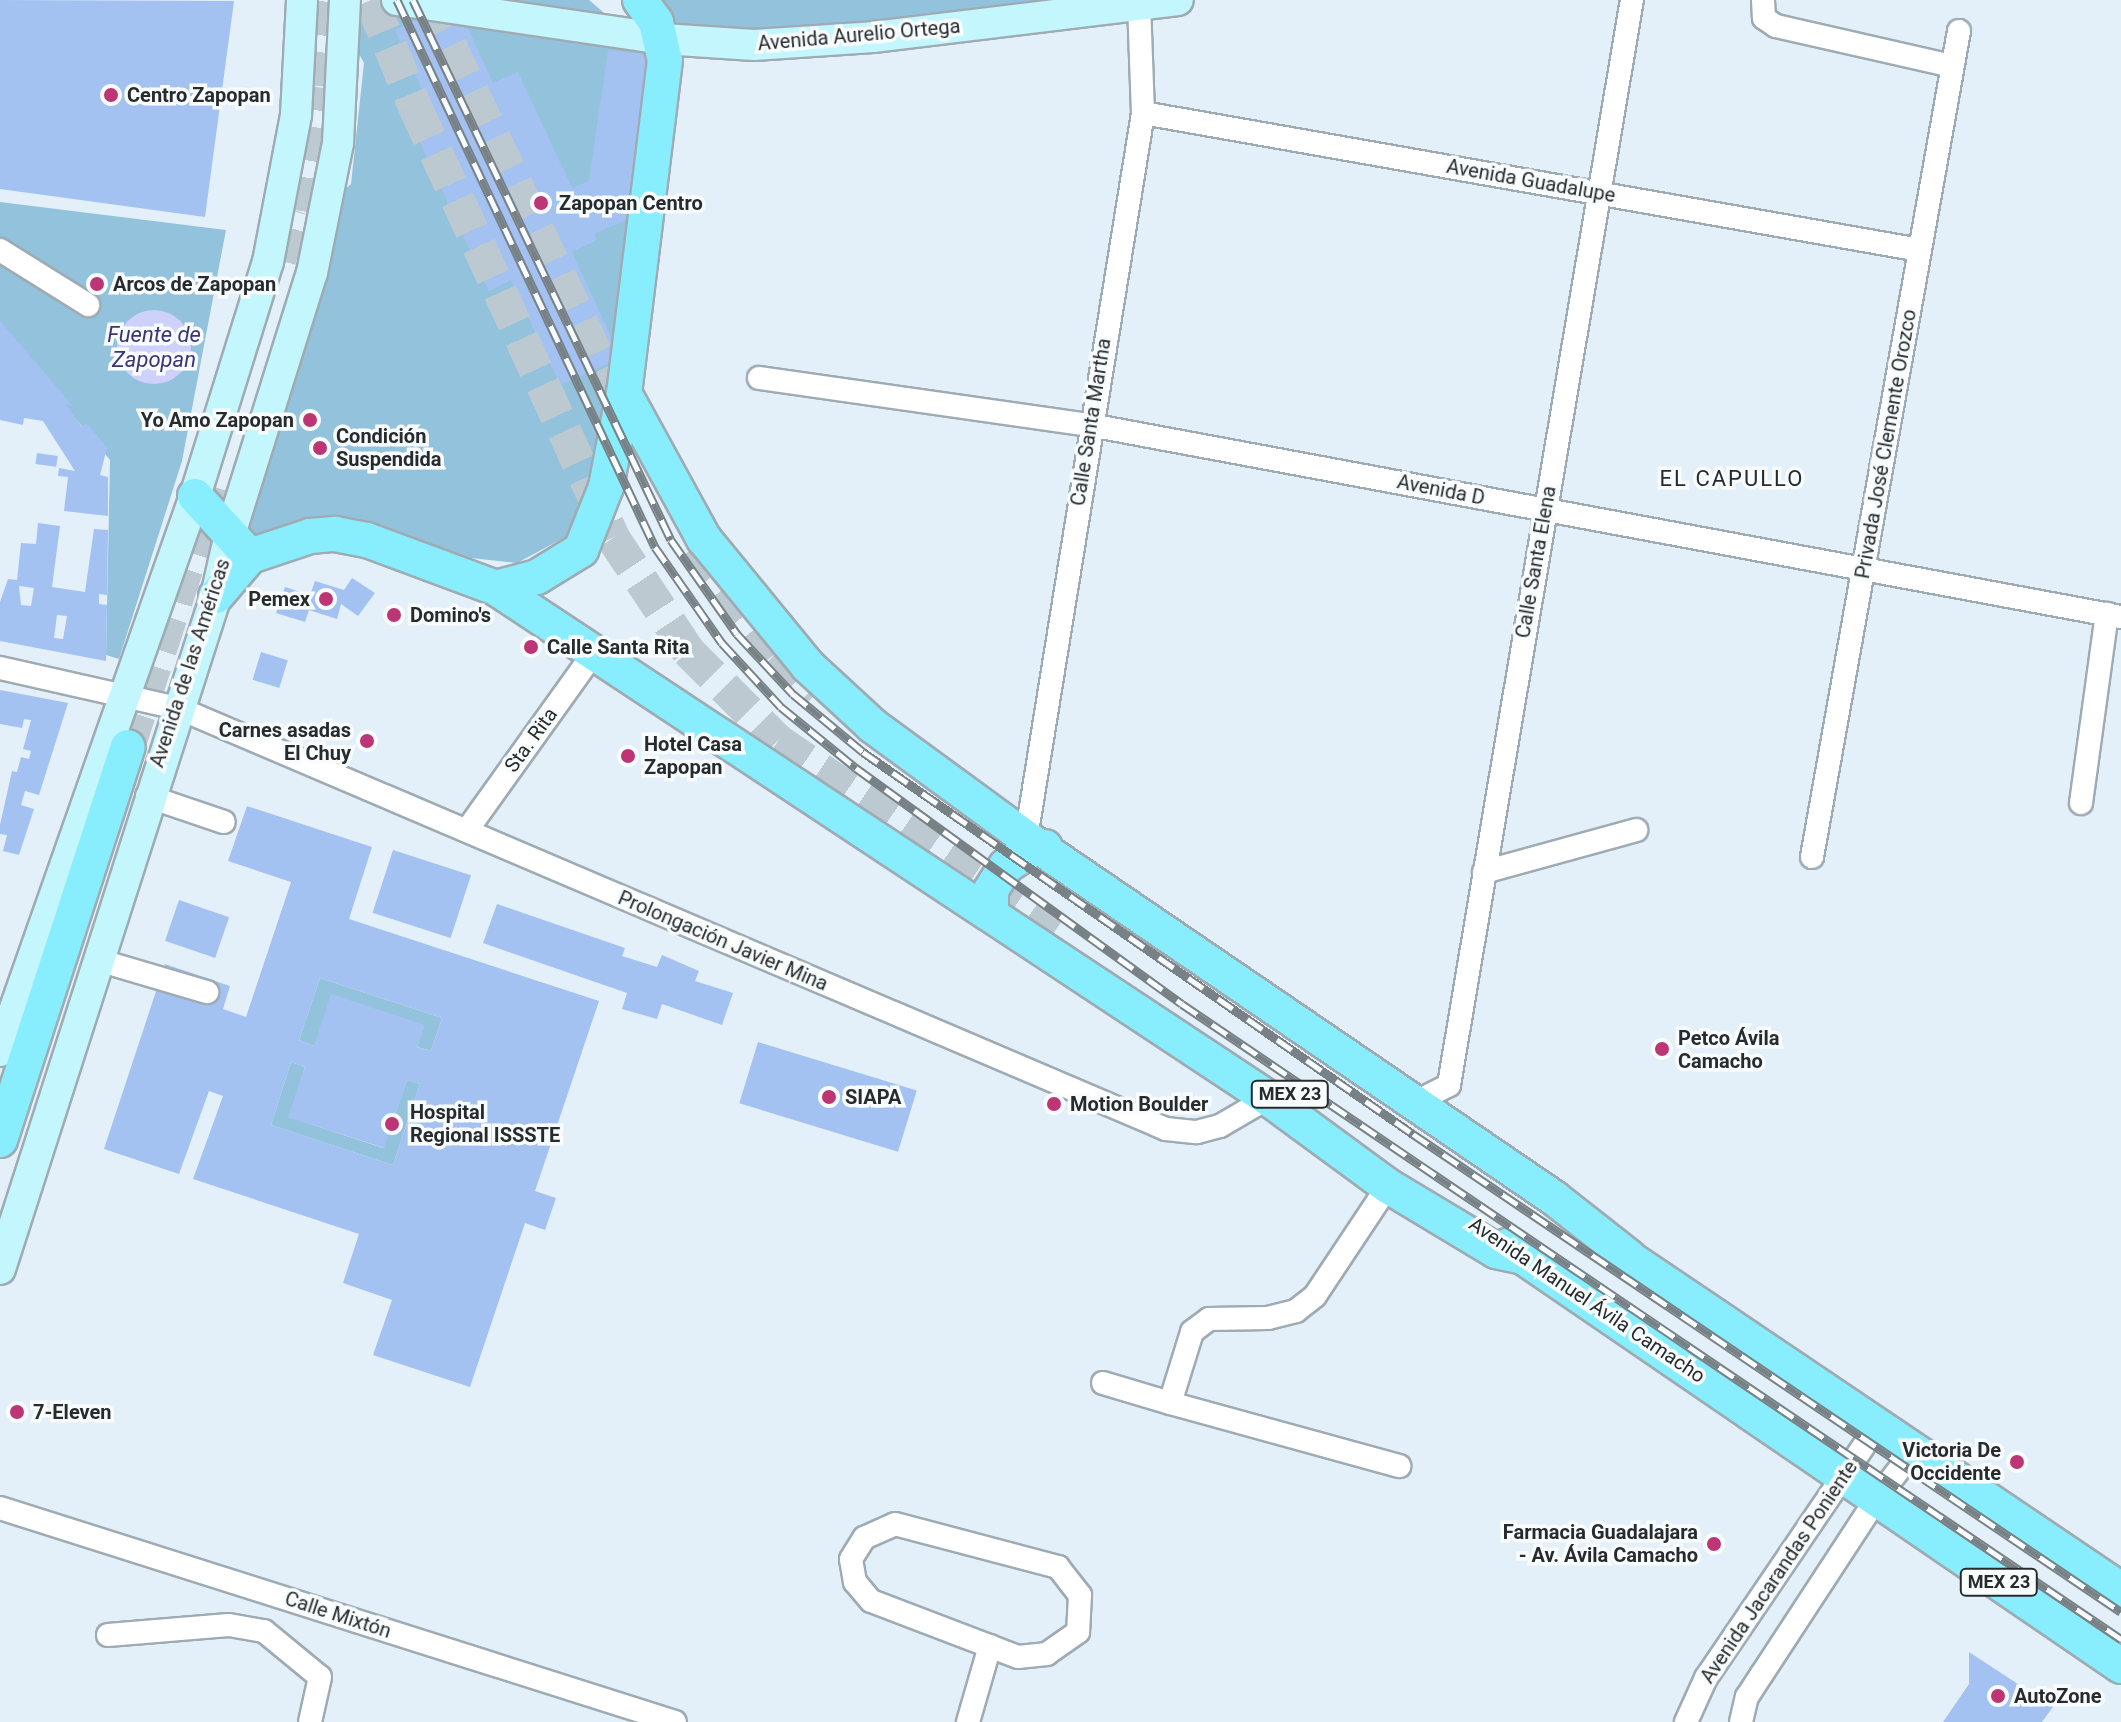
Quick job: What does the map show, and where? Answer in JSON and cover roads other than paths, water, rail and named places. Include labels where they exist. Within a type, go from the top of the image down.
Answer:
[{"type":"main road","points":[[0,1051],[195,496],[268,262],[296,115],[302,0]]},
{"type":"main road","name":"Avenida de las Américas","points":[[240,545],[312,273],[338,143],[345,0]]},
{"type":"main road","name":"Avenida Aurelio Ortega","points":[[397,0],[663,39],[807,43],[1178,0]]},
{"type":"main road","points":[[496,588],[537,577],[581,550],[606,487],[624,393],[663,39],[640,0]]},
{"type":"main road","points":[[624,393],[704,539],[808,666],[873,726],[1036,843],[1554,1198],[1629,1257]]},
{"type":"main road","points":[[195,496],[240,545]]},
{"type":"main road","points":[[240,545],[335,534],[367,540],[496,588],[596,650],[1268,1098],[1388,1186],[1496,1251],[1524,1257]]},
{"type":"main road","points":[[216,596],[240,545]]},
{"type":"main road","name":"Avenida de las Américas","points":[[0,1269],[147,796],[216,596]]},
{"type":"main road","points":[[0,1140],[128,747]]},
{"type":"main road","points":[[991,914],[991,890],[1006,866],[1036,843]]},
{"type":"main road","name":"MEX 23","points":[[1082,892],[2121,1590]]},
{"type":"main road","name":"Avenida Manuel Ávila Camacho","points":[[1056,930],[1524,1257],[2121,1666]]},
{"type":"street","name":"Calle Santa Elena","points":[[1414,1103],[1449,1085],[1632,0]]},
{"type":"street","points":[[1763,0],[1764,18],[1776,26],[1952,66]]},
{"type":"street","name":"Calle Santa Martha","points":[[1036,843],[1090,425],[1143,113],[1139,5]]},
{"type":"street","name":"Privada José Clemente Orozco","points":[[1812,857],[1959,31]]},
{"type":"street","name":"Avenida Guadalupe","points":[[1143,113],[1920,250]]},
{"type":"street","points":[[0,250],[88,305]]},
{"type":"street","name":"Avenida D","points":[[759,378],[1090,425],[2114,615]]},
{"type":"street","points":[[2081,803],[2114,615]]},
{"type":"street","name":"Sta. Rita","points":[[467,830],[596,650]]},
{"type":"street","name":"Prolongación Javier Mina","points":[[0,668],[126,693],[178,708],[1166,1129],[1197,1132],[1220,1126],[1268,1098]]},
{"type":"street","points":[[147,796],[224,822]]},
{"type":"street","points":[[1484,872],[1636,830]]},
{"type":"street","points":[[98,960],[207,992]]},
{"type":"street","points":[[1170,1403],[1192,1332],[1209,1319],[1268,1318],[1296,1311],[1315,1296],[1388,1186]]},
{"type":"street","points":[[1103,1383],[1399,1466]]},
{"type":"street","name":"Avenida Jacarandas Poniente","points":[[1686,1722],[1706,1678],[1878,1425]]},
{"type":"street","name":"Avenida Jacarandas Poniente","points":[[1741,1722],[1747,1697],[1877,1498],[1915,1449]]},
{"type":"street","name":"Calle Mixtón","points":[[0,1508],[675,1722]]},
{"type":"street","points":[[907,1525],[1047,1562],[1068,1575],[1083,1608],[1078,1632],[1069,1641],[1033,1657],[990,1646],[871,1601],[852,1571],[856,1548],[873,1531],[907,1525]]},
{"type":"street","points":[[108,1635],[229,1625],[264,1631],[320,1677],[310,1722]]},
{"type":"street","points":[[968,1722],[990,1646]]},
{"type":"water","name":"Fuente de Zapopan","points":[[154,310],[168,313],[180,321],[188,333],[191,347],[188,361],[180,373],[168,381],[154,384],[140,381],[128,373],[120,361],[117,347],[120,333],[128,321],[140,313]]},
{"type":"tunnel","points":[[279,260],[294,210],[313,86],[318,0]]},
{"type":"tunnel","points":[[371,0],[415,107],[613,538],[688,651],[778,741],[1056,930]]},
{"type":"tunnel","points":[[428,0],[627,419]]},
{"type":"tunnel","points":[[128,747],[213,487]]},
{"type":"tunnel","points":[[693,548],[775,654],[816,693]]},
{"type":"railway","points":[[397,0],[655,547],[722,643],[781,707],[856,768],[1182,1004],[2121,1639]]},
{"type":"railway","points":[[413,0],[671,540],[737,634],[793,694],[863,752],[1413,1134],[2121,1612]]},
{"type":"place","name":"Centro Zapopan","points":[[111,95]]},
{"type":"place","name":"Zapopan Centro","points":[[541,203]]},
{"type":"place","name":"Arcos de Zapopan","points":[[97,284]]},
{"type":"place","name":"Yo Amo Zapopan","points":[[310,420]]},
{"type":"place","name":"Condición Suspendida","points":[[320,448]]},
{"type":"place","name":"Pemex","points":[[326,599]]},
{"type":"place","name":"Domino's","points":[[394,615]]},
{"type":"place","name":"Calle Santa Rita","points":[[531,647]]},
{"type":"place","name":"Carnes asadas El Chuy","points":[[367,741]]},
{"type":"place","name":"Hotel Casa Zapopan","points":[[628,756]]},
{"type":"place","name":"Petco Ávila Camacho","points":[[1662,1049]]},
{"type":"place","name":"SIAPA","points":[[829,1097]]},
{"type":"place","name":"Motion Boulder","points":[[1054,1104]]},
{"type":"place","name":"Hospital Regional ISSSTE","points":[[392,1124]]},
{"type":"place","name":"7-Eleven","points":[[17,1412]]},
{"type":"place","name":"Victoria De Occidente","points":[[2017,1462]]},
{"type":"place","name":"Farmacia Guadalajara - Av. Ávila Camacho","points":[[1714,1544]]},
{"type":"place","name":"AutoZone","points":[[1998,1696]]},
{"type":"district","name":"EL CAPULLO","points":[[1732,479]]}]
